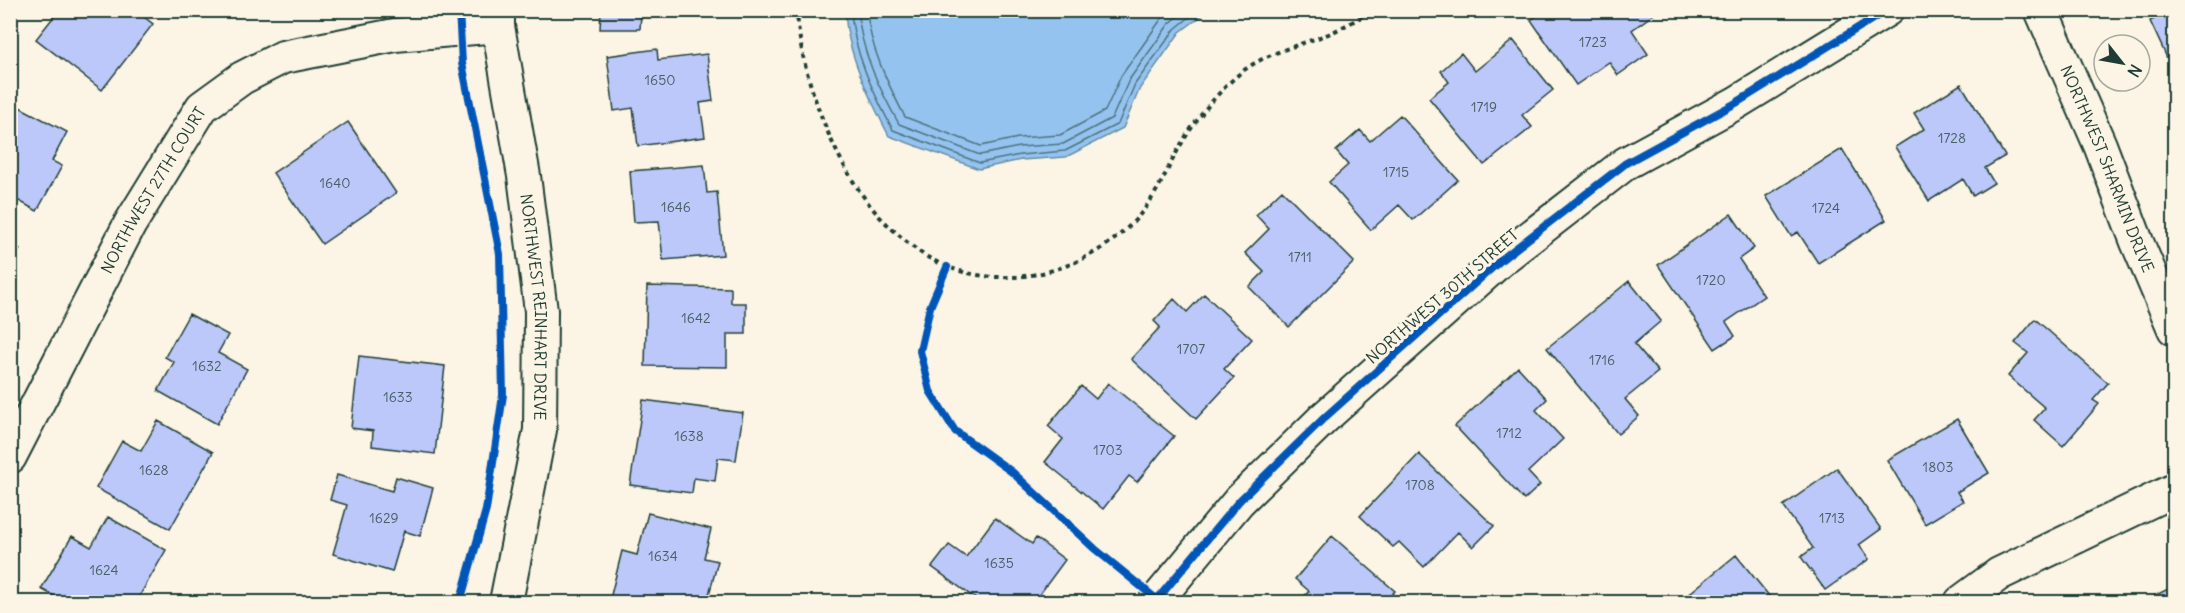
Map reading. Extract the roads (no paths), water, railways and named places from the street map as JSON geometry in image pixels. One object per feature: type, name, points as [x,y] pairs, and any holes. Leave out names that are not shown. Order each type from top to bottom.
[{"type":"street","name":"NORTHWEST 30TH STREET","points":[[1155,603],[1239,501],[1324,418],[1502,259],[1626,163],[1737,103],[1887,10]]},
{"type":"street","name":"NORTHWEST SHARMIN DRIVE","points":[[2041,10],[2100,145],[2137,242],[2175,329]]},
{"type":"street","name":"NORTHWEST 27TH COURT","points":[[10,457],[130,224],[202,107],[242,78],[283,57],[498,18]]},
{"type":"street","name":"NORTHWEST REINHART DRIVE","points":[[498,18],[524,176],[541,311],[540,430],[506,603]]},
{"type":"street","points":[[1961,603],[1999,574],[2175,490]]},
{"type":"water","points":[[845,10],[1208,11],[1180,32],[1140,88],[1123,128],[1066,157],[1021,160],[979,169],[889,136],[867,91],[855,59]]}]
